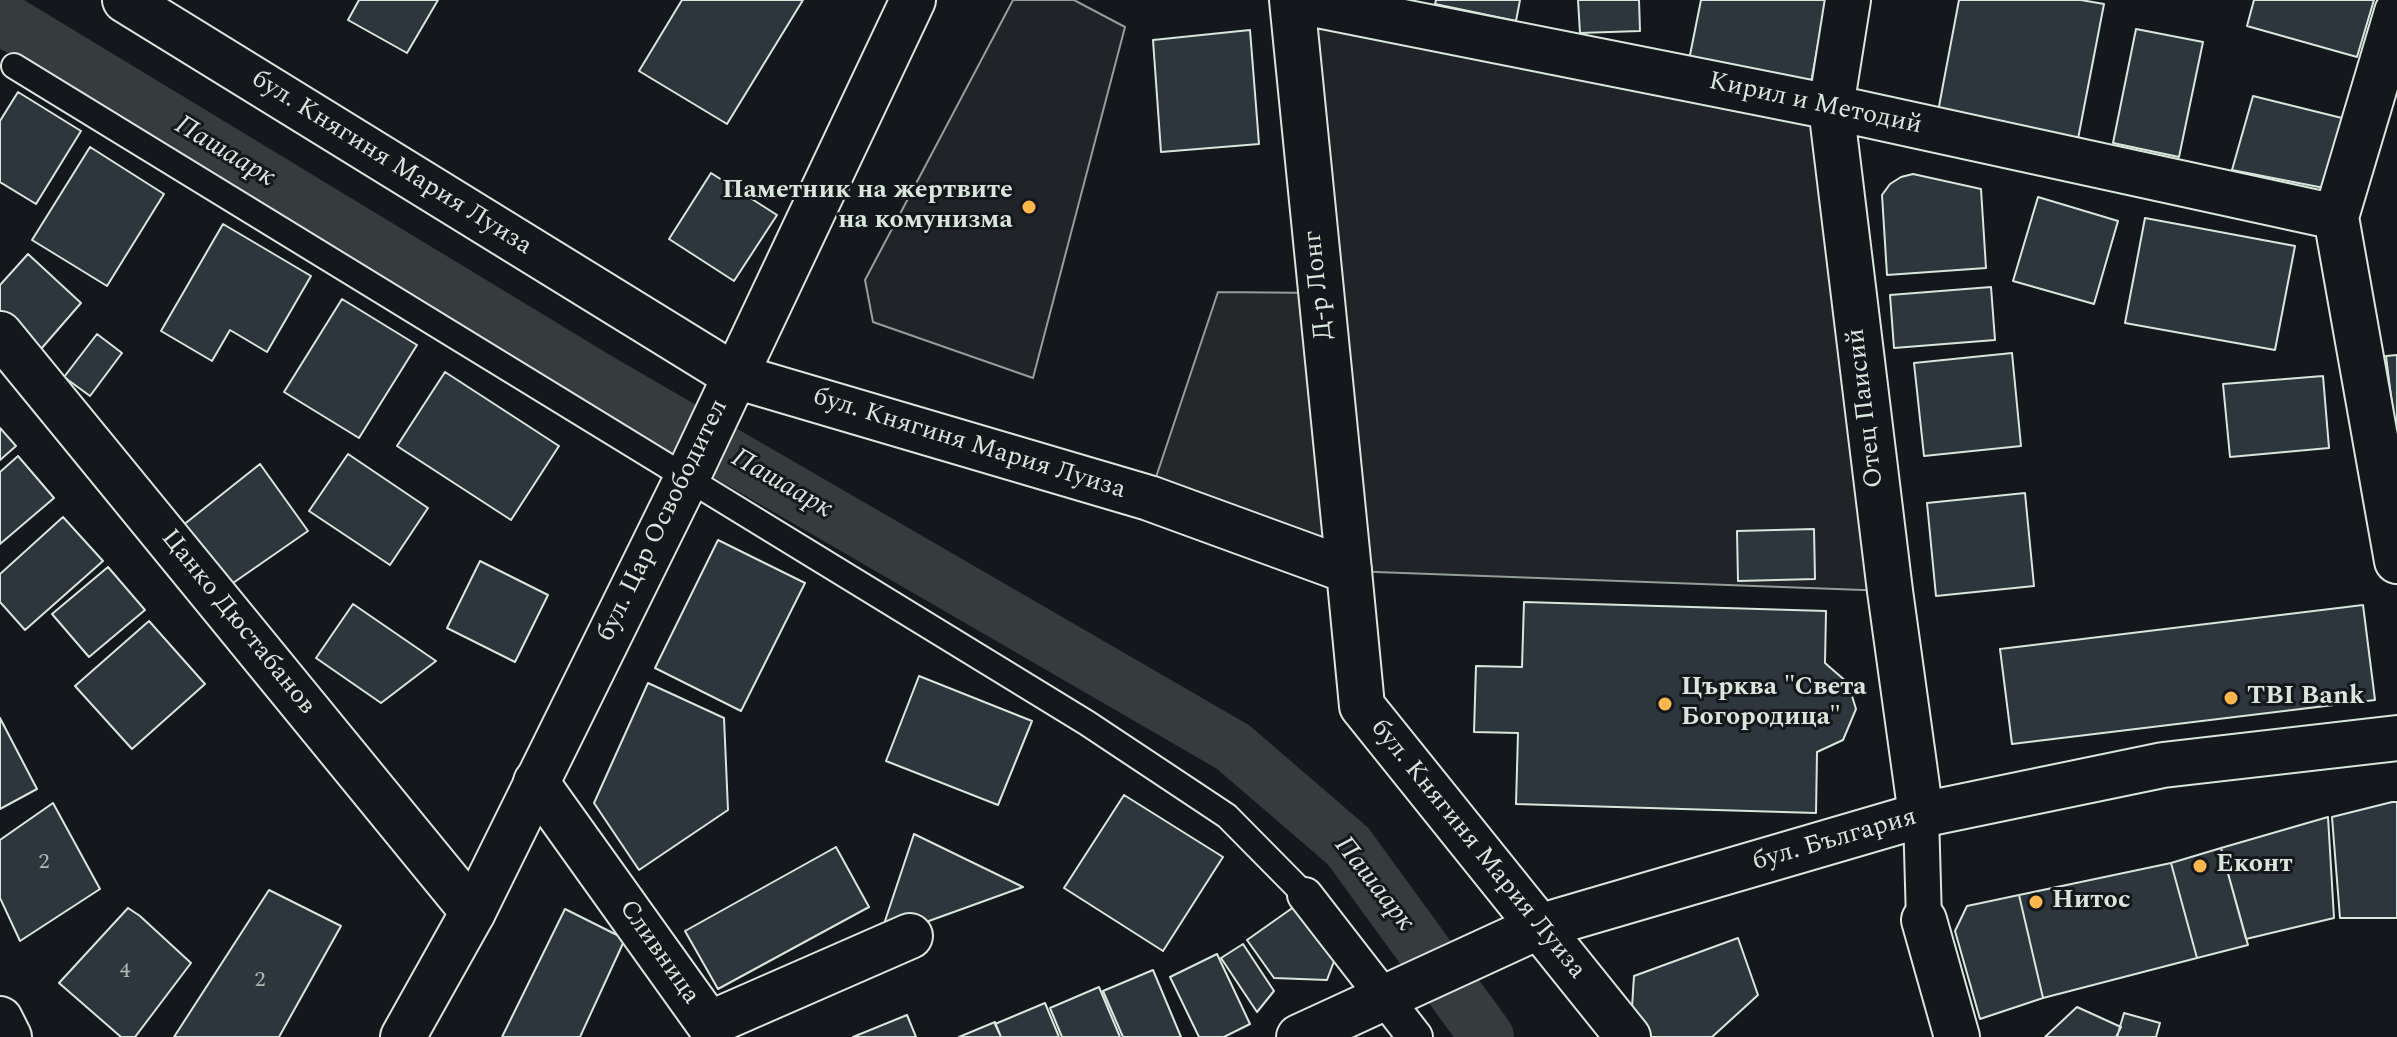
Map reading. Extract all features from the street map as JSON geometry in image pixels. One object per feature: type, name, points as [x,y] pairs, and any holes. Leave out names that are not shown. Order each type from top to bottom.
[{"type":"street","name":"бул. Княгиня Мария Луиза","points":[[125,0],[735,376],[1149,498],[1349,571],[1362,706],[1519,935],[1628,1037]]},
{"type":"street","name":"бул. Цар Освободител","points":[[403,1037],[473,912],[687,478],[913,0]]},
{"type":"street","name":"Кирил и Методий","points":[[1292,0],[1831,107],[2336,217]]},
{"type":"street","name":"Д-р Лонг","points":[[1292,0],[1349,571]]},
{"type":"street","name":"Отец Паисий","points":[[1848,0],[1831,107],[1890,591],[1921,815]]},
{"type":"street","points":[[2397,12],[2336,217],[2397,561]]},
{"type":"street","name":"Цанко Дюстабанов","points":[[0,334],[473,912]]},
{"type":"street","name":"бул. България","points":[[1299,1037],[1519,935],[1921,815],[2163,765],[2397,738]]},
{"type":"street","name":"Сливница","points":[[536,782],[709,1024],[910,936]]},
{"type":"street","points":[[1921,815],[1924,920],[1957,1037]]},
{"type":"street","points":[[1305,895],[1399,992],[1415,1037]]},
{"type":"street","points":[[0,1019],[9,1037]]},
{"type":"lane","points":[[14,66],[1087,723],[1227,816],[1305,895]]},
{"type":"shaded area","points":[[1013,0],[1074,0],[1125,27],[1033,378],[873,322],[865,280]]},
{"type":"shaded area","points":[[1292,0],[1831,107],[1890,591],[1349,571]]},
{"type":"shaded area","points":[[1218,292],[1321,293],[1349,571],[1149,498]]},
{"type":"building","points":[[359,0],[438,0],[407,53],[348,20]]},
{"type":"building","points":[[682,0],[803,0],[727,124],[639,71]]},
{"type":"building","points":[[1436,0],[1520,0],[1516,21],[1435,4]]},
{"type":"building","points":[[1578,0],[1639,0],[1640,31],[1580,33]]},
{"type":"building","points":[[1701,0],[1826,0],[1811,83],[1689,60]]},
{"type":"building","points":[[1959,0],[2081,0],[2104,4],[2077,144],[1937,117]]},
{"type":"building","points":[[2254,0],[2374,0],[2357,57],[2247,26]]},
{"type":"building","points":[[2136,29],[2203,42],[2179,157],[2113,143]]},
{"type":"building","points":[[1250,30],[1259,144],[1161,152],[1153,40]]},
{"type":"building","points":[[18,92],[81,131],[36,204],[0,182],[0,121]]},
{"type":"building","points":[[2253,96],[2350,120],[2329,189],[2232,170]]},
{"type":"building","points":[[90,147],[164,194],[107,286],[32,240]]},
{"type":"building","points":[[711,173],[777,215],[734,281],[669,239]]},
{"type":"building","points":[[1913,174],[1981,189],[1986,268],[1887,275],[1882,195],[1890,184]]},
{"type":"building","points":[[2038,197],[2118,221],[2094,304],[2013,281]]},
{"type":"building","points":[[2145,218],[2295,246],[2275,350],[2125,323]]},
{"type":"building","points":[[223,224],[311,276],[267,352],[230,330],[212,361],[161,331]]},
{"type":"building","points":[[28,254],[81,303],[41,349],[0,312],[0,285]]},
{"type":"building","points":[[1991,287],[1995,340],[1894,348],[1890,295]]},
{"type":"building","points":[[342,299],[417,345],[359,438],[284,392]]},
{"type":"building","points":[[97,334],[122,353],[90,396],[64,377]]},
{"type":"building","points":[[2012,353],[2021,446],[1924,456],[1914,363]]},
{"type":"building","points":[[2397,355],[2397,444],[2386,356]]},
{"type":"building","points":[[445,372],[559,446],[511,520],[397,446]]},
{"type":"building","points":[[2323,376],[2329,448],[2230,457],[2223,384]]},
{"type":"building","points":[[0,428],[16,446],[0,460]]},
{"type":"building","points":[[348,454],[428,508],[390,565],[309,511]]},
{"type":"building","points":[[18,456],[54,498],[0,544],[0,472]]},
{"type":"building","points":[[260,464],[308,531],[233,583],[182,526]]},
{"type":"building","points":[[2025,493],[2034,586],[1936,596],[1927,503]]},
{"type":"building","points":[[63,517],[103,561],[25,630],[0,602],[0,574]]},
{"type":"building","points":[[1814,529],[1815,579],[1738,581],[1737,531]]},
{"type":"building","points":[[718,540],[805,583],[741,711],[655,668]]},
{"type":"building","points":[[480,561],[548,595],[515,662],[447,628]]},
{"type":"building","points":[[108,567],[145,610],[89,657],[52,614]]},
{"type":"building","name":"Църква \"Света Богородица\"","points":[[1524,602],[1826,611],[1825,663],[1848,683],[1856,709],[1843,740],[1817,752],[1816,813],[1516,804],[1518,733],[1474,732],[1476,666],[1522,667]]},
{"type":"building","points":[[353,604],[436,661],[381,703],[316,658]]},
{"type":"building","points":[[2363,605],[2375,700],[2012,744],[2000,649]]},
{"type":"building","points":[[149,621],[205,684],[132,749],[75,686]]},
{"type":"building","points":[[919,676],[1032,721],[998,805],[886,761]]},
{"type":"building","points":[[648,683],[724,718],[728,810],[639,870],[594,803]]},
{"type":"building","points":[[0,718],[37,789],[0,809]]},
{"type":"building","points":[[1124,795],[1223,857],[1163,951],[1064,888]]},
{"type":"building","points":[[2397,802],[2397,918],[2340,918],[2332,817]]},
{"type":"building","points":[[53,803],[100,889],[20,941],[0,898],[0,840]]},
{"type":"building","points":[[2328,817],[2334,918],[2246,939],[2221,848]]},
{"type":"building","points":[[914,834],[1023,887],[879,939]]},
{"type":"building","points":[[836,847],[869,907],[718,989],[685,931]]},
{"type":"building","points":[[2221,848],[2248,945],[2197,958],[2171,863]]},
{"type":"building","points":[[2171,863],[2197,958],[2043,998],[2019,895]]},
{"type":"building","points":[[269,890],[341,926],[279,1037],[174,1037]]},
{"type":"building","points":[[2019,895],[2043,998],[1980,1019],[1955,931],[1967,906]]},
{"type":"building","points":[[1298,904],[1336,956],[1327,980],[1274,978],[1247,940]]},
{"type":"building","points":[[128,908],[191,963],[135,1037],[121,1037],[59,983]]},
{"type":"building","points":[[565,909],[625,939],[580,1037],[502,1037]]},
{"type":"building","points":[[1738,938],[1758,995],[1712,1037],[1644,1037],[1631,1023],[1634,976]]},
{"type":"building","points":[[1243,944],[1274,991],[1257,1012],[1221,958]]},
{"type":"building","points":[[1217,954],[1250,1024],[1224,1037],[1199,1037],[1170,977]]},
{"type":"building","points":[[1153,970],[1181,1037],[1123,1037],[1103,991]]},
{"type":"building","points":[[1099,987],[1120,1037],[1062,1037],[1050,1008]]},
{"type":"building","points":[[1045,1003],[1059,1037],[1001,1037],[995,1024]]},
{"type":"building","points":[[2077,1007],[2121,1027],[2116,1037],[2045,1037]]},
{"type":"building","points":[[2124,1013],[2160,1023],[2156,1037],[2117,1037]]},
{"type":"building","points":[[907,1015],[916,1037],[853,1037]]},
{"type":"building","points":[[995,1022],[1001,1037],[959,1037]]},
{"type":"waterway","name":"Пашаарк","points":[[0,17],[601,381],[1233,747],[1348,846],[1487,1037]]},
{"type":"place","name":"Паметник на жертвите на комунизма","points":[[1029,207]]},
{"type":"place","name":"TBI Bank","points":[[2231,698]]},
{"type":"place","name":"Църква \"Света Богородица\"","points":[[1665,704]]},
{"type":"place","name":"Еконт","points":[[2200,866]]},
{"type":"place","name":"Нитос","points":[[2036,902]]}]
